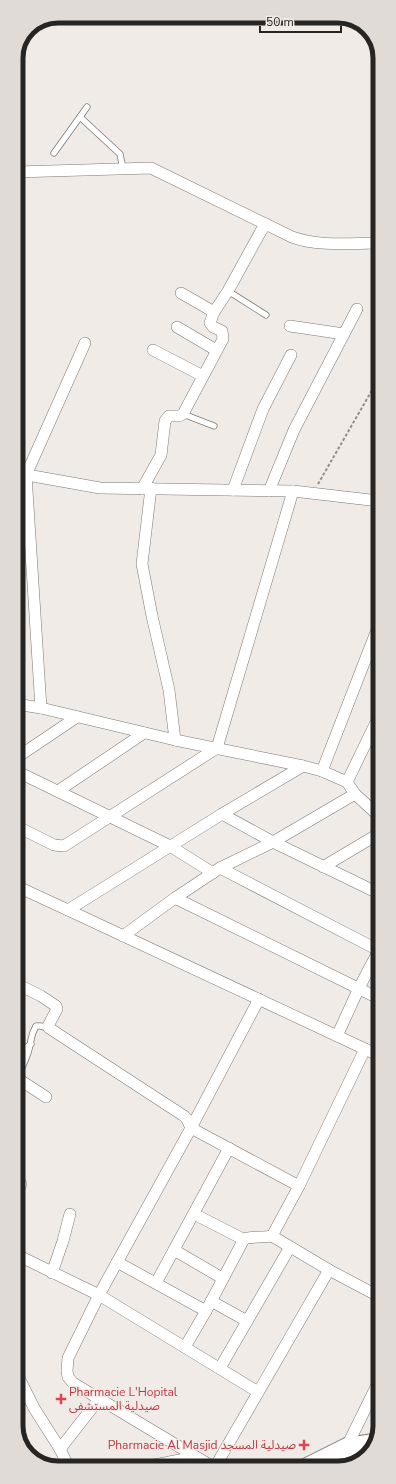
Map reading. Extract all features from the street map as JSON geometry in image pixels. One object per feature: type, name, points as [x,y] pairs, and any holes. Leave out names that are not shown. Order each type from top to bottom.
[{"type":"street","points":[[23,172],[151,168],[304,242],[373,243]]},
{"type":"street","points":[[175,740],[169,690],[142,564],[147,488],[161,455],[165,421],[169,416],[179,416],[183,414],[223,338],[222,331],[213,327],[210,323],[214,312],[266,224]]},
{"type":"street","points":[[181,293],[214,312]]},
{"type":"street","points":[[269,491],[294,430],[357,309]]},
{"type":"street","points":[[290,326],[344,334]]},
{"type":"street","points":[[177,327],[216,350]]},
{"type":"street","points":[[23,470],[85,343]]},
{"type":"street","points":[[153,350],[203,376]]},
{"type":"street","points":[[233,490],[263,409],[291,355]]},
{"type":"street","points":[[23,474],[100,488],[294,491],[373,500]]},
{"type":"street","points":[[23,830],[54,845],[64,846],[217,748],[294,491]]},
{"type":"street","points":[[23,497],[41,708]]},
{"type":"street","points":[[322,771],[373,640]]},
{"type":"street","points":[[23,705],[41,708],[175,740],[322,771],[347,782],[355,794],[373,811]]},
{"type":"street","points":[[23,753],[77,717]]},
{"type":"street","points":[[347,782],[373,728]]},
{"type":"street","points":[[58,791],[144,733]]},
{"type":"street","points":[[68,910],[222,814],[303,766]]},
{"type":"street","points":[[23,774],[373,947]]},
{"type":"street","points":[[123,936],[175,898],[217,871],[273,842],[355,794]]},
{"type":"street","points":[[222,814],[273,842],[373,891]]},
{"type":"street","points":[[323,867],[373,837]]},
{"type":"street","points":[[23,889],[373,1053]]},
{"type":"street","points":[[175,898],[373,995]]},
{"type":"street","points":[[337,1036],[373,961]]},
{"type":"street","points":[[23,987],[41,996],[56,1006],[57,1009],[48,1026],[49,1028],[184,1116],[191,1128],[299,1186]]},
{"type":"street","points":[[203,1461],[72,1383],[68,1377],[67,1371],[68,1358],[99,1295],[191,1128],[259,999]]},
{"type":"street","points":[[272,1236],[299,1186],[365,1049]]},
{"type":"street","points":[[23,1082],[46,1097]]},
{"type":"street","points":[[156,1283],[229,1148]]},
{"type":"street","points":[[52,1272],[63,1241],[70,1214]]},
{"type":"street","points":[[194,1214],[244,1239]]},
{"type":"street","points":[[185,1347],[222,1278],[244,1239],[247,1237],[261,1238],[272,1236],[329,1270],[373,1293]]},
{"type":"street","points":[[220,1368],[290,1247]]},
{"type":"street","points":[[174,1250],[222,1278]]},
{"type":"street","points":[[23,1258],[99,1295],[258,1392]]},
{"type":"street","points":[[117,1262],[156,1283],[208,1306],[248,1321]]},
{"type":"street","points":[[218,1461],[329,1270]]},
{"type":"street","points":[[23,1386],[34,1408],[60,1449],[66,1461]]},
{"type":"street","points":[[342,1460],[347,1446],[373,1393]]},
{"type":"street","points":[[60,1449],[99,1399]]},
{"type":"street","points":[[317,1461],[347,1446],[368,1443]]},
{"type":"street","points":[[175,1461],[195,1457]]},
{"type":"lane","points":[[54,153],[87,107]]},
{"type":"lane","points":[[80,117],[120,154],[123,169]]},
{"type":"lane","points":[[228,290],[266,315]]},
{"type":"lane","points":[[183,414],[214,426]]},
{"type":"lane","points":[[23,1066],[30,1044],[31,1034],[36,1026],[49,1028]]},
{"type":"lane","points":[[23,1049],[30,1044]]},
{"type":"path","points":[[312,494],[373,388]]},
{"type":"place","name":"Pharmacie L'Hopital صيدلية المستشفى","points":[[61,1399]]},
{"type":"place","name":"Pharmacie Al Masjid صيدلية المسجد","points":[[304,1445]]}]
